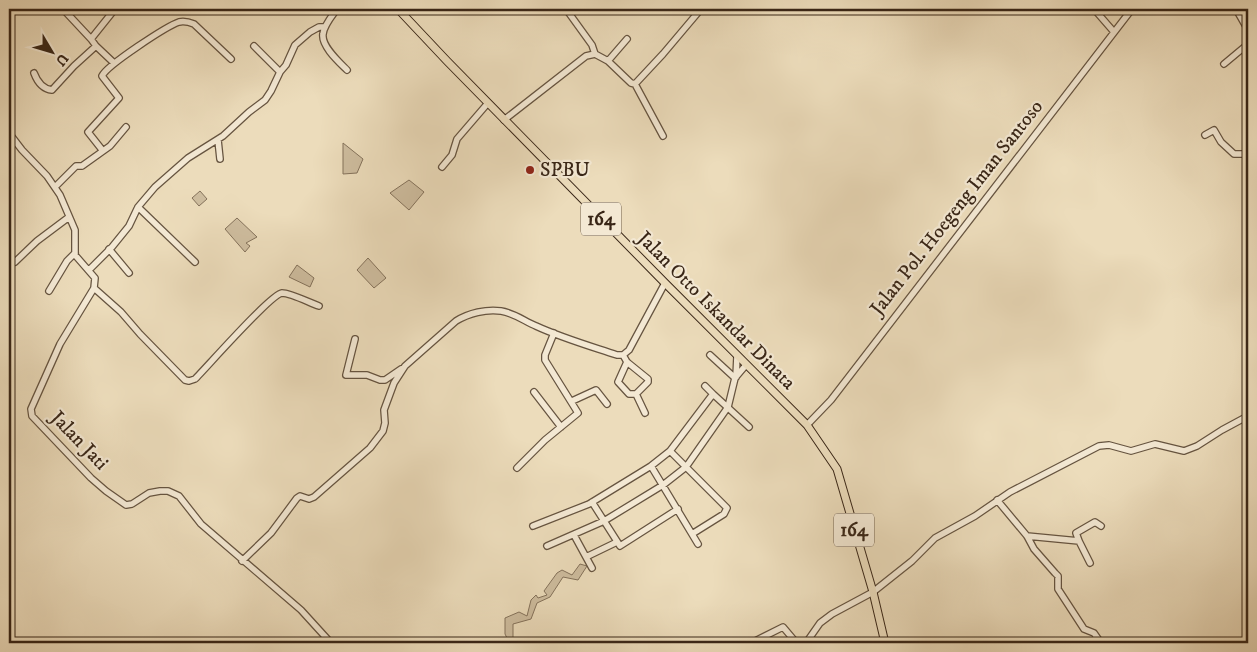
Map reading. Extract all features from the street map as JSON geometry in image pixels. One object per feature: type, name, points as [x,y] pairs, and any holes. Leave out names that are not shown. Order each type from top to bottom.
[{"type":"main road","name":"Jalan Otto Iskandar Dinata","points":[[398,9],[664,284],[807,425],[837,469],[873,592],[885,643]]},
{"type":"street","points":[[63,9],[114,64]]},
{"type":"street","points":[[90,39],[114,9]]},
{"type":"street","points":[[336,9],[322,34],[323,41],[347,70]]},
{"type":"street","points":[[566,9],[592,44],[595,54],[608,62],[631,83],[635,84],[663,136]]},
{"type":"street","points":[[635,84],[701,9]]},
{"type":"street","points":[[1094,9],[1114,32]]},
{"type":"street","name":"Jalan Pol. Hoegeng Iman Santoso","points":[[807,425],[831,400],[1132,9]]},
{"type":"street","points":[[1236,9],[1248,30]]},
{"type":"street","points":[[103,151],[88,132],[119,98],[102,76],[106,69],[176,23],[185,21],[194,24],[231,59]]},
{"type":"street","points":[[89,270],[110,250],[129,226],[138,207],[155,186],[178,165],[218,140],[265,100],[280,72],[286,65],[295,45],[310,32],[319,27],[325,28]]},
{"type":"street","points":[[608,62],[627,39]]},
{"type":"street","points":[[1224,64],[1248,44]]},
{"type":"street","points":[[34,73],[38,82],[52,90],[96,46]]},
{"type":"street","points":[[254,46],[280,72]]},
{"type":"street","points":[[504,120],[586,56],[595,54]]},
{"type":"street","points":[[442,167],[454,151],[457,139],[488,103]]},
{"type":"street","points":[[55,187],[76,166],[82,166],[110,146],[126,127]]},
{"type":"street","points":[[1205,135],[1214,130],[1221,142],[1236,155],[1248,152]]},
{"type":"street","points":[[9,133],[55,187],[75,230],[75,253],[95,278],[94,288],[121,312],[185,380],[195,379],[264,306],[278,295],[284,293],[319,306]]},
{"type":"street","points":[[218,140],[220,158]]},
{"type":"street","points":[[138,207],[195,262]]},
{"type":"street","points":[[15,262],[37,241],[69,217]]},
{"type":"street","points":[[110,250],[129,272]]},
{"type":"street","points":[[49,290],[67,260],[75,253]]},
{"type":"street","points":[[355,339],[346,375],[367,375],[380,380],[385,380],[405,366],[446,328],[464,316],[473,313],[499,311],[508,313],[570,340],[617,355],[623,355],[629,350],[664,284]]},
{"type":"street","name":"Jalan Jati","points":[[94,288],[60,344],[31,409],[32,416],[91,478],[116,498],[129,505],[149,493],[168,491],[174,493],[186,503],[201,524],[301,610],[331,643]]},
{"type":"street","points":[[517,468],[545,440],[578,413],[545,360],[545,355],[554,333]]},
{"type":"street","points":[[623,355],[626,362],[648,379],[648,382],[636,394],[629,394],[618,382],[626,362]]},
{"type":"street","points":[[710,356],[735,378]]},
{"type":"street","points":[[547,546],[604,521],[663,485],[686,467],[728,407],[735,378],[736,356]]},
{"type":"street","points":[[735,378],[746,365]]},
{"type":"street","points":[[242,561],[271,533],[297,498],[300,496],[309,499],[314,497],[370,448],[383,431],[386,423],[384,410],[394,383],[405,366]]},
{"type":"street","points":[[705,386],[750,427]]},
{"type":"street","points":[[572,401],[596,390],[607,404]]},
{"type":"street","points":[[534,392],[561,427]]},
{"type":"street","points":[[636,394],[645,413]]},
{"type":"street","points":[[533,526],[592,502],[652,466],[670,452],[713,394]]},
{"type":"street","points":[[751,643],[783,627],[793,642],[804,643],[820,623],[838,610],[873,592],[912,561],[935,538],[975,516],[1010,492],[1099,446],[1108,445],[1131,451],[1155,444],[1184,451],[1248,416]]},
{"type":"street","points":[[670,452],[727,508],[724,514],[692,534]]},
{"type":"street","points":[[652,466],[698,544]]},
{"type":"street","points":[[997,500],[1027,536],[1034,550],[1056,573],[1058,576],[1058,589],[1084,629],[1094,633],[1101,643]]},
{"type":"street","points":[[592,502],[621,546],[678,510]]},
{"type":"street","points":[[1090,563],[1076,533],[1078,530],[1095,522],[1101,526]]},
{"type":"street","points":[[574,535],[592,568]]},
{"type":"street","points":[[1027,536],[1079,541]]},
{"type":"street","points":[[586,556],[617,542]]},
{"type":"shaded area","points":[[343,143],[363,159],[357,173],[343,174]]},
{"type":"shaded area","points":[[409,180],[424,192],[409,210],[390,193]]},
{"type":"shaded area","points":[[200,191],[207,199],[199,206],[192,198]]},
{"type":"shaded area","points":[[237,218],[257,237],[246,243],[250,246],[245,252],[225,229]]},
{"type":"shaded area","points":[[368,258],[386,278],[374,288],[357,270]]},
{"type":"shaded area","points":[[297,265],[314,278],[310,287],[289,277]]},
{"type":"shaded area","points":[[580,564],[587,566],[578,580],[563,577],[550,597],[537,603],[531,619],[513,624],[513,643],[507,643],[505,618],[519,612],[527,616],[531,600],[536,595],[538,598],[547,595],[544,591],[557,573],[562,570],[572,575]]},
{"type":"place","name":"SPBU","points":[[530,170]]}]
